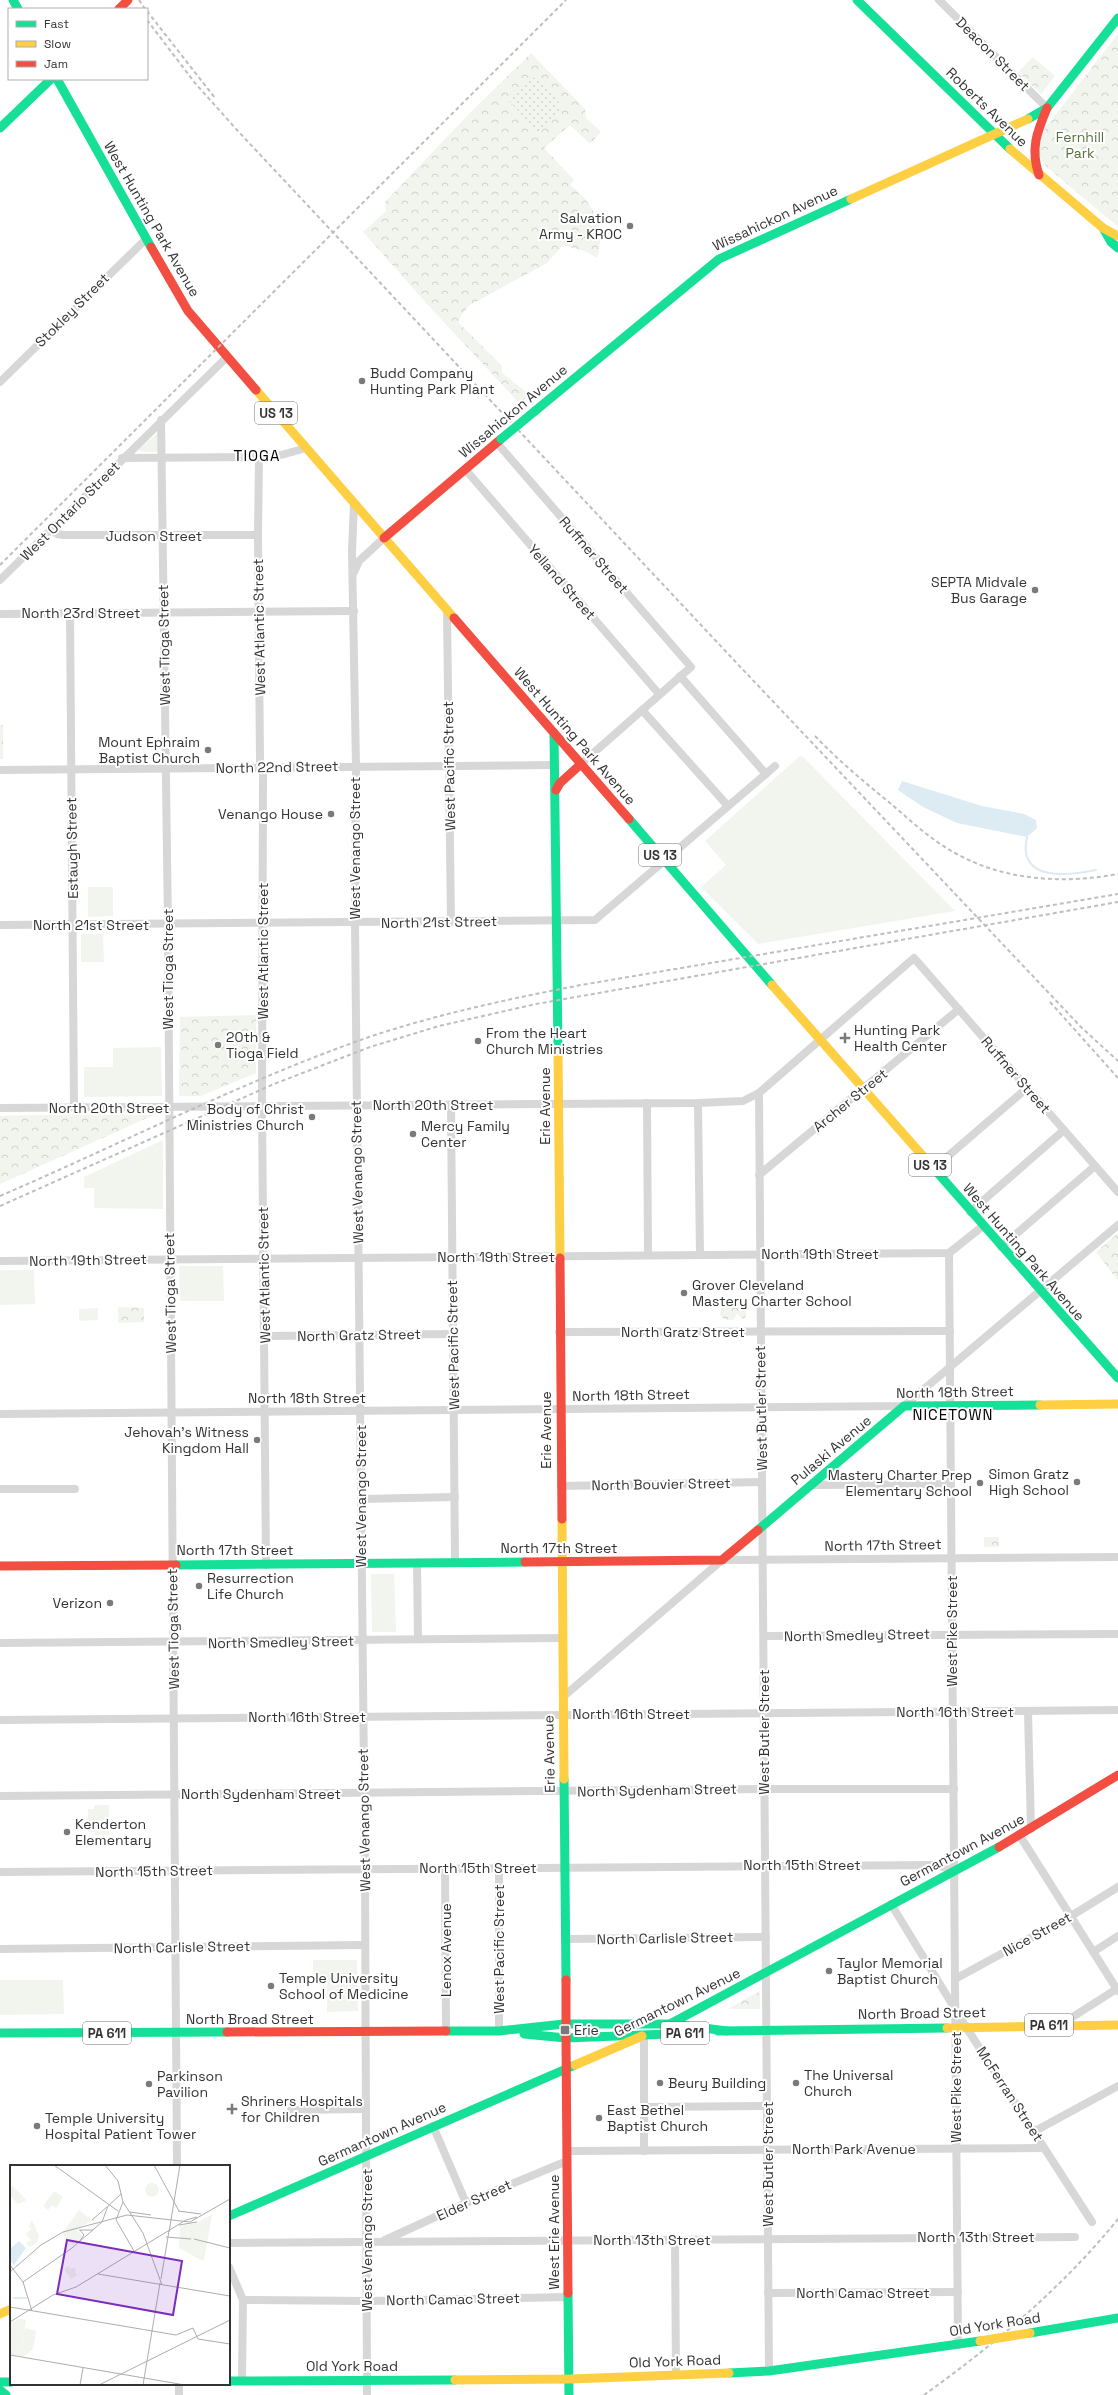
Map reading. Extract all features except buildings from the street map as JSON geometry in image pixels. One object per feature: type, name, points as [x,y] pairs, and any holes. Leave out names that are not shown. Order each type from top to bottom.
[{"type":"main road","name":"Roberts Avenue","points":[[857,0],[994,135],[1039,175],[1103,228],[1118,236]]},
{"type":"main road","name":"Wissahickon Avenue","points":[[384,538],[719,259],[1038,115],[1047,108],[1118,18]]},
{"type":"main road","points":[[0,128],[50,80]]},
{"type":"main road","name":"West Hunting Park Avenue","points":[[58,80],[179,299],[354,504],[820,1040],[1039,1291],[1118,1378]]},
{"type":"main road","points":[[1039,175],[1033,157],[1033,141],[1047,108]]},
{"type":"main road","name":"Roberts Avenue","points":[[1103,228],[1111,242],[1118,248]]},
{"type":"main road","name":"Erie Avenue","points":[[554,733],[558,922],[560,1410],[566,2069]]},
{"type":"main road","points":[[556,790],[560,783],[581,764]]},
{"type":"main road","name":"North 18th Street","points":[[904,1406],[1118,1404]]},
{"type":"main road","name":"Pulaski Avenue","points":[[722,1560],[904,1406]]},
{"type":"main road","name":"North 17th Street","points":[[0,1566],[722,1560]]},
{"type":"main road","name":"Germantown Avenue","points":[[230,2216],[366,2155],[672,2024],[766,1974],[891,1904],[1020,1836],[1118,1775]]},
{"type":"main road","name":"North Broad Street","points":[[0,2033],[499,2031],[566,2024],[672,2024],[727,2031]]},
{"type":"main road","name":"North Broad Street","points":[[499,2031],[566,2038],[767,2029],[1118,2025]]},
{"type":"main road","name":"West Erie Avenue","points":[[566,2069],[569,2395]]},
{"type":"main road","points":[[0,2314],[10,2309]]},
{"type":"main road","name":"Old York Road","points":[[230,2381],[569,2379],[769,2371],[958,2345],[1118,2318]]},
{"type":"main road","points":[[0,2390],[6,2395]]},
{"type":"street","name":"Deacon Street","points":[[939,0],[1047,108]]},
{"type":"street","name":"Stokley Street","points":[[0,382],[146,239]]},
{"type":"street","name":"West Ontario Street","points":[[0,580],[52,530],[122,458],[227,357]]},
{"type":"street","name":"West Tioga Street","points":[[161,420],[163,458],[168,924],[169,1260],[172,1412],[177,2165]]},
{"type":"street","name":"Ruffner Street","points":[[499,441],[691,667],[680,676]]},
{"type":"street","points":[[122,458],[284,456],[306,448]]},
{"type":"street","name":"West Atlantic Street","points":[[259,457],[258,535],[260,761],[262,768],[264,924],[262,1106],[266,1564]]},
{"type":"street","name":"Yelland Street","points":[[465,469],[660,694]]},
{"type":"street","name":"West Venango Street","points":[[354,504],[352,552],[354,573],[356,766],[356,1105],[360,1335],[362,1716],[365,1868],[364,1945],[367,2395]]},
{"type":"street","name":"Judson Street","points":[[52,530],[63,535],[258,535]]},
{"type":"street","points":[[354,573],[359,561],[384,538]]},
{"type":"street","name":"North 23rd Street","points":[[0,614],[354,611]]},
{"type":"street","name":"West Pacific Street","points":[[447,611],[451,922]]},
{"type":"street","name":"Estaugh Street","points":[[70,613],[74,1107]]},
{"type":"street","points":[[581,764],[680,676],[766,774]]},
{"type":"street","points":[[642,710],[728,806]]},
{"type":"street","name":"North 22nd Street","points":[[0,770],[554,765]]},
{"type":"street","name":"North 21st Street","points":[[0,925],[73,926],[168,924],[355,924],[558,922],[595,920],[775,766]]},
{"type":"street","name":"Ruffner Street","points":[[914,958],[1118,1192]]},
{"type":"street","name":"North 20th Street","points":[[0,1108],[169,1108],[559,1103],[647,1104],[743,1101],[758,1093],[914,958]]},
{"type":"street","name":"Archer Street","points":[[759,1175],[958,1009]]},
{"type":"street","points":[[933,1169],[1027,1088]]},
{"type":"street","name":"West Butler Street","points":[[758,1093],[764,1636],[764,1789],[766,1865],[769,2371]]},
{"type":"street","points":[[698,1103],[700,1255]]},
{"type":"street","name":"West Pacific Street","points":[[451,1104],[455,1562]]},
{"type":"street","points":[[647,1104],[648,1255]]},
{"type":"street","points":[[970,1212],[1064,1130]]},
{"type":"street","points":[[1001,1247],[1095,1166]]},
{"type":"street","name":"Pulaski Avenue","points":[[904,1406],[1118,1225]]},
{"type":"street","points":[[950,1253],[983,1226]]},
{"type":"street","name":"North 19th Street","points":[[0,1261],[950,1253]]},
{"type":"street","name":"West Pike Street","points":[[950,1253],[958,2345]]},
{"type":"street","name":"North Gratz Street","points":[[560,1332],[950,1331]]},
{"type":"street","name":"North Gratz Street","points":[[265,1336],[453,1334]]},
{"type":"street","name":"North 18th Street","points":[[0,1414],[560,1410],[762,1406],[904,1406]]},
{"type":"street","name":"North Bouvier Street","points":[[561,1486],[762,1482]]},
{"type":"street","points":[[812,1485],[951,1484]]},
{"type":"street","points":[[0,1489],[74,1489]]},
{"type":"street","points":[[361,1499],[455,1498]]},
{"type":"street","name":"North 17th Street","points":[[722,1560],[1118,1557]]},
{"type":"street","name":"Pulaski Avenue","points":[[563,1697],[722,1560]]},
{"type":"street","points":[[417,1563],[418,1639]]},
{"type":"street","name":"North Smedley Street","points":[[764,1636],[1118,1634]]},
{"type":"street","name":"North Smedley Street","points":[[0,1643],[173,1643],[562,1638]]},
{"type":"street","name":"North 16th Street","points":[[0,1720],[174,1717],[764,1712],[1028,1712],[1118,1710]]},
{"type":"street","points":[[1028,1712],[1031,1829]]},
{"type":"street","name":"North Sydenham Street","points":[[0,1796],[764,1789],[954,1789]]},
{"type":"street","points":[[1020,1836],[1118,1989],[1060,2025]]},
{"type":"street","name":"North 15th Street","points":[[0,1872],[766,1865],[937,1865],[954,1871]]},
{"type":"street","name":"West Pacific Street","points":[[499,1867],[499,2031]]},
{"type":"street","name":"Lenox Avenue","points":[[445,1868],[446,2031]]},
{"type":"street","name":"Nice Street","points":[[955,1979],[1071,1916],[1118,1887]]},
{"type":"street","name":"McFerran Street","points":[[891,1904],[966,2027],[1092,2222]]},
{"type":"street","points":[[1093,1952],[1118,1936]]},
{"type":"street","name":"North Carlisle Street","points":[[565,1939],[766,1937]]},
{"type":"street","name":"North Carlisle Street","points":[[0,1949],[364,1945]]},
{"type":"street","points":[[644,2035],[644,2151]]},
{"type":"street","points":[[1034,2131],[1117,2090]]},
{"type":"street","points":[[644,2107],[767,2106]]},
{"type":"street","points":[[291,2110],[365,2110]]},
{"type":"street","points":[[433,2126],[466,2203]]},
{"type":"street","name":"North Park Avenue","points":[[567,2151],[1044,2148]]},
{"type":"street","name":"Elder Street","points":[[382,2241],[466,2203],[567,2161]]},
{"type":"street","name":"North 13th Street","points":[[230,2243],[675,2240],[957,2236],[1074,2237]]},
{"type":"street","points":[[675,2240],[676,2375]]},
{"type":"street","points":[[230,2269],[243,2300],[242,2381]]},
{"type":"street","name":"North Camac Street","points":[[768,2293],[958,2292]]},
{"type":"street","name":"North Camac Street","points":[[243,2300],[367,2301],[568,2297]]},
{"type":"green space","name":"Fernhill Park","points":[[1118,34],[1118,227],[1047,167],[1041,159],[1039,151],[1042,132]]},
{"type":"green space","points":[[531,53],[585,109],[586,118],[601,132],[590,144],[570,125],[544,148],[574,180],[570,185],[579,192],[592,209],[599,227],[600,237],[597,258],[587,252],[563,245],[547,263],[470,305],[462,314],[458,322],[502,366],[502,373],[529,394],[520,404],[427,304],[363,232],[386,211],[385,202],[467,116]]},
{"type":"green space","points":[[1033,57],[1055,76],[1041,94],[1018,72]]},
{"type":"green space","points":[[532,77],[545,82],[563,109],[538,134],[507,98],[522,83]]},
{"type":"green space","points":[[160,431],[160,452],[144,452],[138,450]]},
{"type":"green space","points":[[0,725],[3,725],[3,759],[0,759]]},
{"type":"green space","points":[[801,755],[955,911],[758,944],[701,887],[726,865],[705,841]]},
{"type":"green space","points":[[88,887],[113,887],[113,916],[88,917]]},
{"type":"green space","points":[[81,934],[103,934],[104,962],[81,962]]},
{"type":"green space","name":"20th & Tioga Field","points":[[256,1015],[256,1073],[201,1096],[179,1096],[180,1017]]},
{"type":"green space","points":[[161,1047],[162,1096],[84,1097],[84,1067],[113,1067],[113,1048]]},
{"type":"green space","points":[[154,1115],[0,1184],[0,1116]]},
{"type":"green space","points":[[163,1140],[163,1209],[94,1208],[94,1188],[84,1188],[84,1177]]},
{"type":"green space","points":[[1118,1233],[1118,1281],[1096,1252]]},
{"type":"green space","points":[[179,1266],[223,1266],[224,1301],[180,1301]]},
{"type":"green space","points":[[0,1270],[34,1270],[35,1304],[0,1305]]},
{"type":"green space","points":[[738,1303],[746,1310],[746,1317],[743,1319],[737,1314],[733,1320],[724,1319],[720,1315],[721,1306],[730,1308]]},
{"type":"green space","points":[[118,1307],[144,1308],[144,1322],[118,1323]]},
{"type":"green space","points":[[98,1308],[98,1320],[79,1321],[79,1309]]},
{"type":"green space","points":[[984,1537],[999,1537],[999,1547],[984,1547]]},
{"type":"green space","points":[[371,1574],[394,1574],[396,1632],[372,1632]]},
{"type":"green space","points":[[94,1805],[109,1805],[109,1835],[95,1835],[95,1832],[88,1832],[88,1809],[94,1809]]},
{"type":"green space","points":[[313,1960],[357,1960],[358,2011],[327,2012],[327,1978],[313,1978]]},
{"type":"green space","points":[[0,1980],[63,1980],[64,2014],[0,2015]]},
{"type":"green space","points":[[760,1991],[760,2009],[728,2009]]},
{"type":"shaded area","points":[[902,781],[982,806],[1024,814],[1036,820],[1037,828],[1027,837],[957,823],[923,807],[898,790]]},
{"type":"waterway","points":[[1027,837],[1026,852],[1029,862],[1036,868],[1055,874],[1096,870]]},
{"type":"railway","points":[[139,0],[144,8]]},
{"type":"railway","points":[[0,565],[566,0]]},
{"type":"railway","points":[[148,12],[215,98]]},
{"type":"railway","points":[[148,21],[195,83],[237,130],[731,657],[1081,1027],[1118,1061]]},
{"type":"railway","points":[[815,736],[851,771],[921,830],[946,848],[974,862],[994,870],[1035,878],[1076,879],[1118,874]]},
{"type":"railway","points":[[0,1196],[275,1073],[369,1037],[421,1021],[581,985],[1118,894]]},
{"type":"railway","points":[[0,1206],[274,1084],[370,1047],[439,1026],[536,1004],[1118,902]]},
{"type":"railway","points":[[1050,1002],[1118,1078]]},
{"type":"railway","points":[[924,2395],[977,2356],[1027,2313],[1074,2268],[1118,2219]]},
{"type":"traffic: fast","points":[[13,0],[17,8]]},
{"type":"traffic: fast","points":[[857,0],[1010,149]]},
{"type":"traffic: fast","points":[[1028,119],[1047,108],[1118,18]]},
{"type":"traffic: fast","points":[[0,128],[50,80]]},
{"type":"traffic: fast","points":[[58,80],[151,247]]},
{"type":"traffic: fast","points":[[535,411],[719,259],[851,199]]},
{"type":"traffic: fast","points":[[1103,228],[1111,242],[1118,248]]},
{"type":"traffic: fast","points":[[501,439],[535,411]]},
{"type":"traffic: fast","points":[[554,733],[558,1051]]},
{"type":"traffic: fast","points":[[629,819],[772,985]]},
{"type":"traffic: fast","points":[[936,1171],[1118,1378]]},
{"type":"traffic: fast","points":[[758,1530],[904,1406],[1040,1405]]},
{"type":"traffic: fast","points":[[176,1565],[525,1562]]},
{"type":"traffic: fast","points":[[564,1779],[566,1980]]},
{"type":"traffic: fast","points":[[670,2024],[999,1847]]},
{"type":"traffic: fast","points":[[446,2031],[499,2031],[564,2024],[672,2024],[727,2031]]},
{"type":"traffic: fast","points":[[718,2031],[947,2028]]},
{"type":"traffic: fast","points":[[0,2033],[227,2032]]},
{"type":"traffic: fast","points":[[524,2034],[566,2038],[694,2033]]},
{"type":"traffic: fast","points":[[230,2216],[575,2065]]},
{"type":"traffic: fast","points":[[568,2293],[569,2395]]},
{"type":"traffic: fast","points":[[1030,2333],[1118,2318]]},
{"type":"traffic: fast","points":[[729,2373],[769,2371],[980,2341]]},
{"type":"traffic: fast","points":[[230,2381],[455,2380]]},
{"type":"traffic: fast","points":[[0,2382],[10,2382]]},
{"type":"traffic: fast","points":[[0,2390],[6,2395]]},
{"type":"traffic: slow","points":[[851,199],[1028,119]]},
{"type":"traffic: slow","points":[[1010,149],[1103,228],[1118,236]]},
{"type":"traffic: slow","points":[[256,390],[454,618]]},
{"type":"traffic: slow","points":[[772,985],[936,1171]]},
{"type":"traffic: slow","points":[[558,1051],[560,1258]]},
{"type":"traffic: slow","points":[[1040,1405],[1118,1404]]},
{"type":"traffic: slow","points":[[562,1519],[564,1779]]},
{"type":"traffic: slow","points":[[947,2028],[1118,2025]]},
{"type":"traffic: slow","points":[[575,2065],[642,2036]]},
{"type":"traffic: slow","points":[[0,2314],[10,2309]]},
{"type":"traffic: slow","points":[[980,2341],[1030,2333]]},
{"type":"traffic: slow","points":[[455,2380],[571,2379],[729,2373]]},
{"type":"traffic: jam","points":[[120,8],[128,0]]},
{"type":"traffic: jam","points":[[1039,175],[1036,166],[1035,149],[1040,125],[1047,108]]},
{"type":"traffic: jam","points":[[151,247],[188,311],[256,390]]},
{"type":"traffic: jam","points":[[384,538],[501,439]]},
{"type":"traffic: jam","points":[[454,618],[629,819]]},
{"type":"traffic: jam","points":[[556,790],[560,783],[581,764]]},
{"type":"traffic: jam","points":[[560,1258],[562,1519]]},
{"type":"traffic: jam","points":[[525,1562],[722,1560],[758,1530]]},
{"type":"traffic: jam","points":[[0,1566],[176,1565]]},
{"type":"traffic: jam","points":[[999,1847],[1118,1775]]},
{"type":"traffic: jam","points":[[566,1980],[566,2038]]},
{"type":"traffic: jam","points":[[227,2032],[446,2031]]},
{"type":"traffic: jam","points":[[566,2038],[568,2293]]},
{"type":"place","name":"Salvation Army - KROC","points":[[630,226]]},
{"type":"place","name":"Budd Company Hunting Park Plant","points":[[362,381]]},
{"type":"place","name":"SEPTA Midvale Bus Garage","points":[[1035,590]]},
{"type":"place","name":"Mount Ephraim Baptist Church","points":[[208,750]]},
{"type":"place","name":"Venango House","points":[[331,814]]},
{"type":"place","name":"Hunting Park Health Center","points":[[845,1038]]},
{"type":"place","name":"From the Heart Church Ministries","points":[[478,1041]]},
{"type":"place","name":"20th & Tioga Field","points":[[218,1045]]},
{"type":"place","name":"Body of Christ Ministries Church","points":[[312,1117]]},
{"type":"place","name":"Mercy Family Center","points":[[413,1134]]},
{"type":"place","name":"Grover Cleveland Mastery Charter School","points":[[684,1293]]},
{"type":"place","name":"Jehovah's Witness Kingdom Hall","points":[[257,1440]]},
{"type":"place","name":"Simon Gratz High School","points":[[1077,1482]]},
{"type":"place","name":"Mastery Charter Prep Elementary School","points":[[980,1483]]},
{"type":"place","name":"Resurrection Life Church","points":[[199,1586]]},
{"type":"place","name":"Verizon","points":[[110,1603]]},
{"type":"place","name":"Kenderton Elementary","points":[[67,1832]]},
{"type":"place","name":"Taylor Memorial Baptist Church","points":[[829,1971]]},
{"type":"place","name":"Temple University School of Medicine","points":[[271,1986]]},
{"type":"place","name":"Erie","points":[[565,2030]]},
{"type":"place","name":"Beury Building","points":[[660,2083]]},
{"type":"place","name":"The Universal Church","points":[[796,2083]]},
{"type":"place","name":"Parkinson Pavilion","points":[[149,2084]]},
{"type":"place","name":"Shriners Hospitals for Children","points":[[232,2109]]},
{"type":"place","name":"East Bethel Baptist Church","points":[[599,2118]]},
{"type":"place","name":"Temple University Hospital Patient Tower","points":[[37,2126]]},
{"type":"district","name":"TIOGA","points":[[257,455]]},
{"type":"district","name":"NICETOWN","points":[[953,1414]]}]
